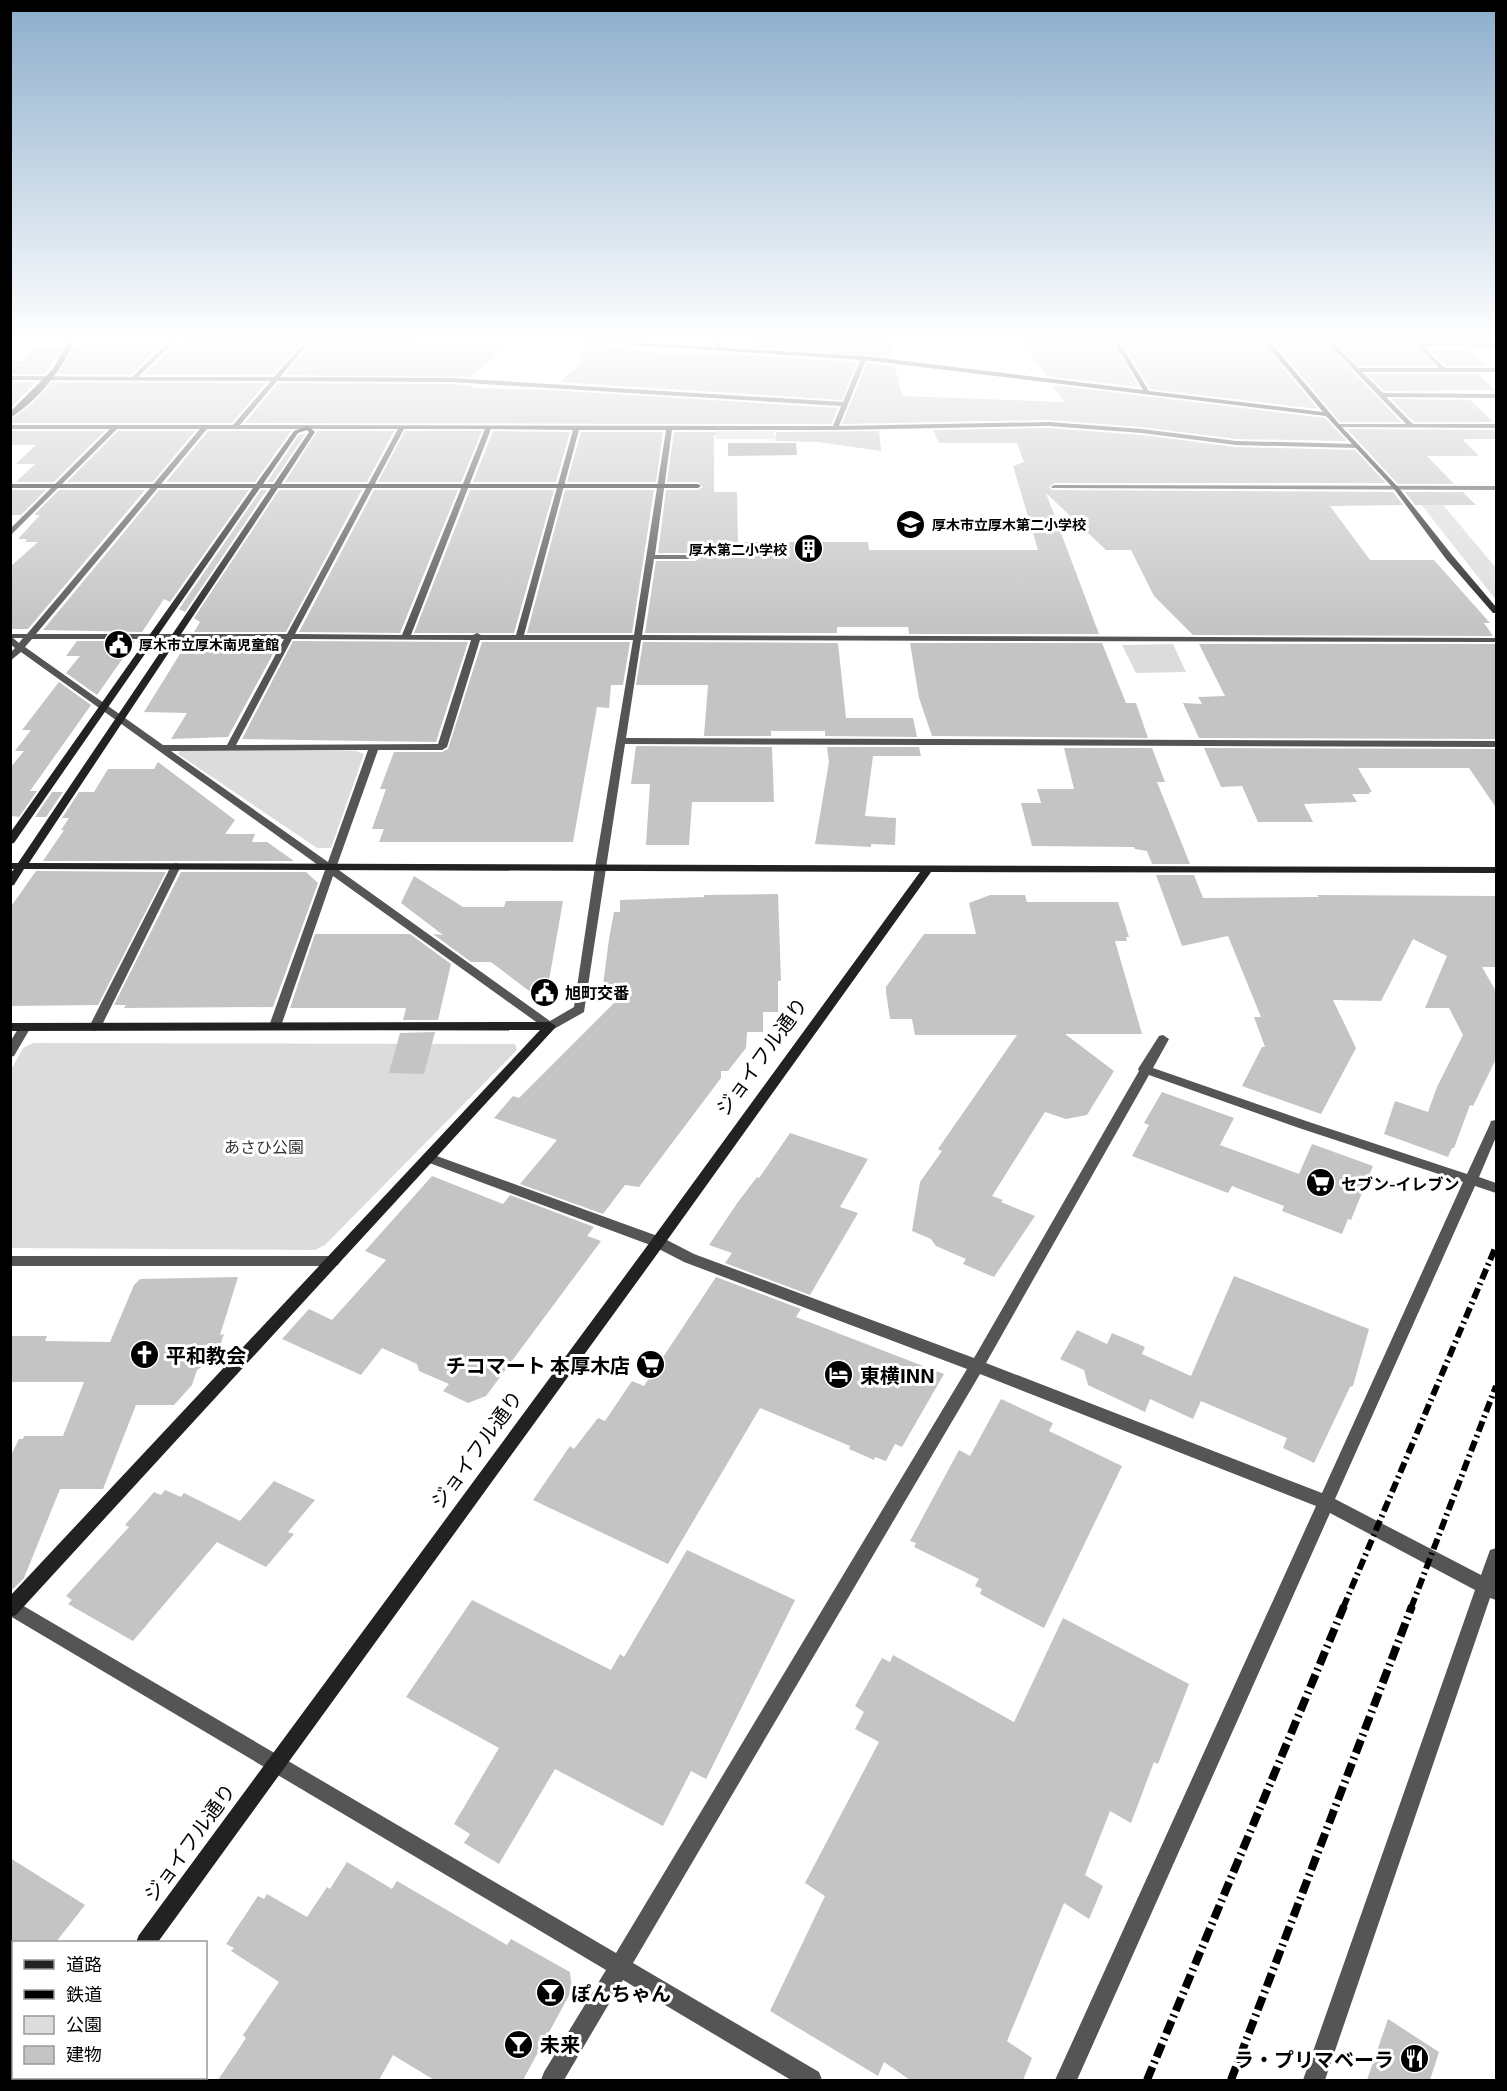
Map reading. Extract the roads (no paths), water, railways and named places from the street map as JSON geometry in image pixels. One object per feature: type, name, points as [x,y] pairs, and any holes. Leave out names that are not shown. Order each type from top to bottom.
[{"type":"street","points":[[10,534],[108,435]]},
{"type":"street","points":[[10,659],[199,435]]},
{"type":"street","points":[[10,840],[105,708],[294,435]]},
{"type":"street","points":[[10,883],[122,720],[310,435]]},
{"type":"street","points":[[230,748],[398,435]]},
{"type":"street","points":[[406,636],[486,435]]},
{"type":"street","points":[[520,636],[576,435]]},
{"type":"street","points":[[668,435],[580,1009],[550,1026],[11,1608],[811,2080]]},
{"type":"street","points":[[1170,435],[1236,443],[1357,446]]},
{"type":"street","points":[[1346,435],[1396,488],[1449,557],[1497,611]]},
{"type":"street","points":[[10,486],[698,486]]},
{"type":"street","points":[[1054,488],[1497,488]]},
{"type":"street","points":[[651,557],[695,557]]},
{"type":"street","points":[[10,638],[177,635],[477,635],[1497,640]]},
{"type":"street","points":[[162,748],[442,747],[477,635]]},
{"type":"street","points":[[10,638],[20,648],[332,868],[550,1026]]},
{"type":"street","points":[[620,741],[1497,744]]},
{"type":"street","points":[[275,1026],[374,747]]},
{"type":"street","points":[[10,866],[1497,870]]},
{"type":"street","points":[[95,1027],[177,866]]},
{"type":"street","name":"ジョイフル通り","points":[[147,1941],[658,1242],[928,868]]},
{"type":"street","points":[[10,1027],[550,1026]]},
{"type":"street","points":[[10,1053],[25,1027]]},
{"type":"street","points":[[552,2080],[977,1366],[1163,1039]]},
{"type":"street","points":[[1144,1069],[1497,1188]]},
{"type":"street","points":[[1066,2080],[1497,1124]]},
{"type":"street","points":[[429,1158],[658,1242],[689,1258],[977,1366],[1325,1502],[1491,1589]]},
{"type":"street","points":[[10,1262],[333,1261]]},
{"type":"street","points":[[1314,2080],[1491,1589],[1497,1555]]},
{"type":"railway","points":[[1343,1608],[1496,1246]]},
{"type":"railway","points":[[1411,1608],[1496,1386]]},
{"type":"railway","points":[[1147,2080],[1344,1606]]},
{"type":"railway","points":[[1231,2080],[1412,1606]]},
{"type":"place","name":"厚木市立厚木第二小学校","points":[[911,524]]},
{"type":"place","name":"厚木第二小学校","points":[[808,549]]},
{"type":"place","name":"厚木市立厚木南児童館","points":[[118,644]]},
{"type":"place","name":"旭町交番","points":[[544,992]]},
{"type":"place","name":"セブン-イレブン","points":[[1320,1183]]},
{"type":"place","name":"平和教会","points":[[145,1355]]},
{"type":"place","name":"チコマート 本厚木店","points":[[651,1365]]},
{"type":"place","name":"東横INN","points":[[839,1375]]},
{"type":"place","name":"ぽんちゃん","points":[[550,1993]]},
{"type":"place","name":"未来","points":[[519,2044]]},
{"type":"place","name":"ラ・プリマベーラ","points":[[1415,2059]]},
{"type":"park label","name":"あさひ公園","points":[[264,1146]]}]
